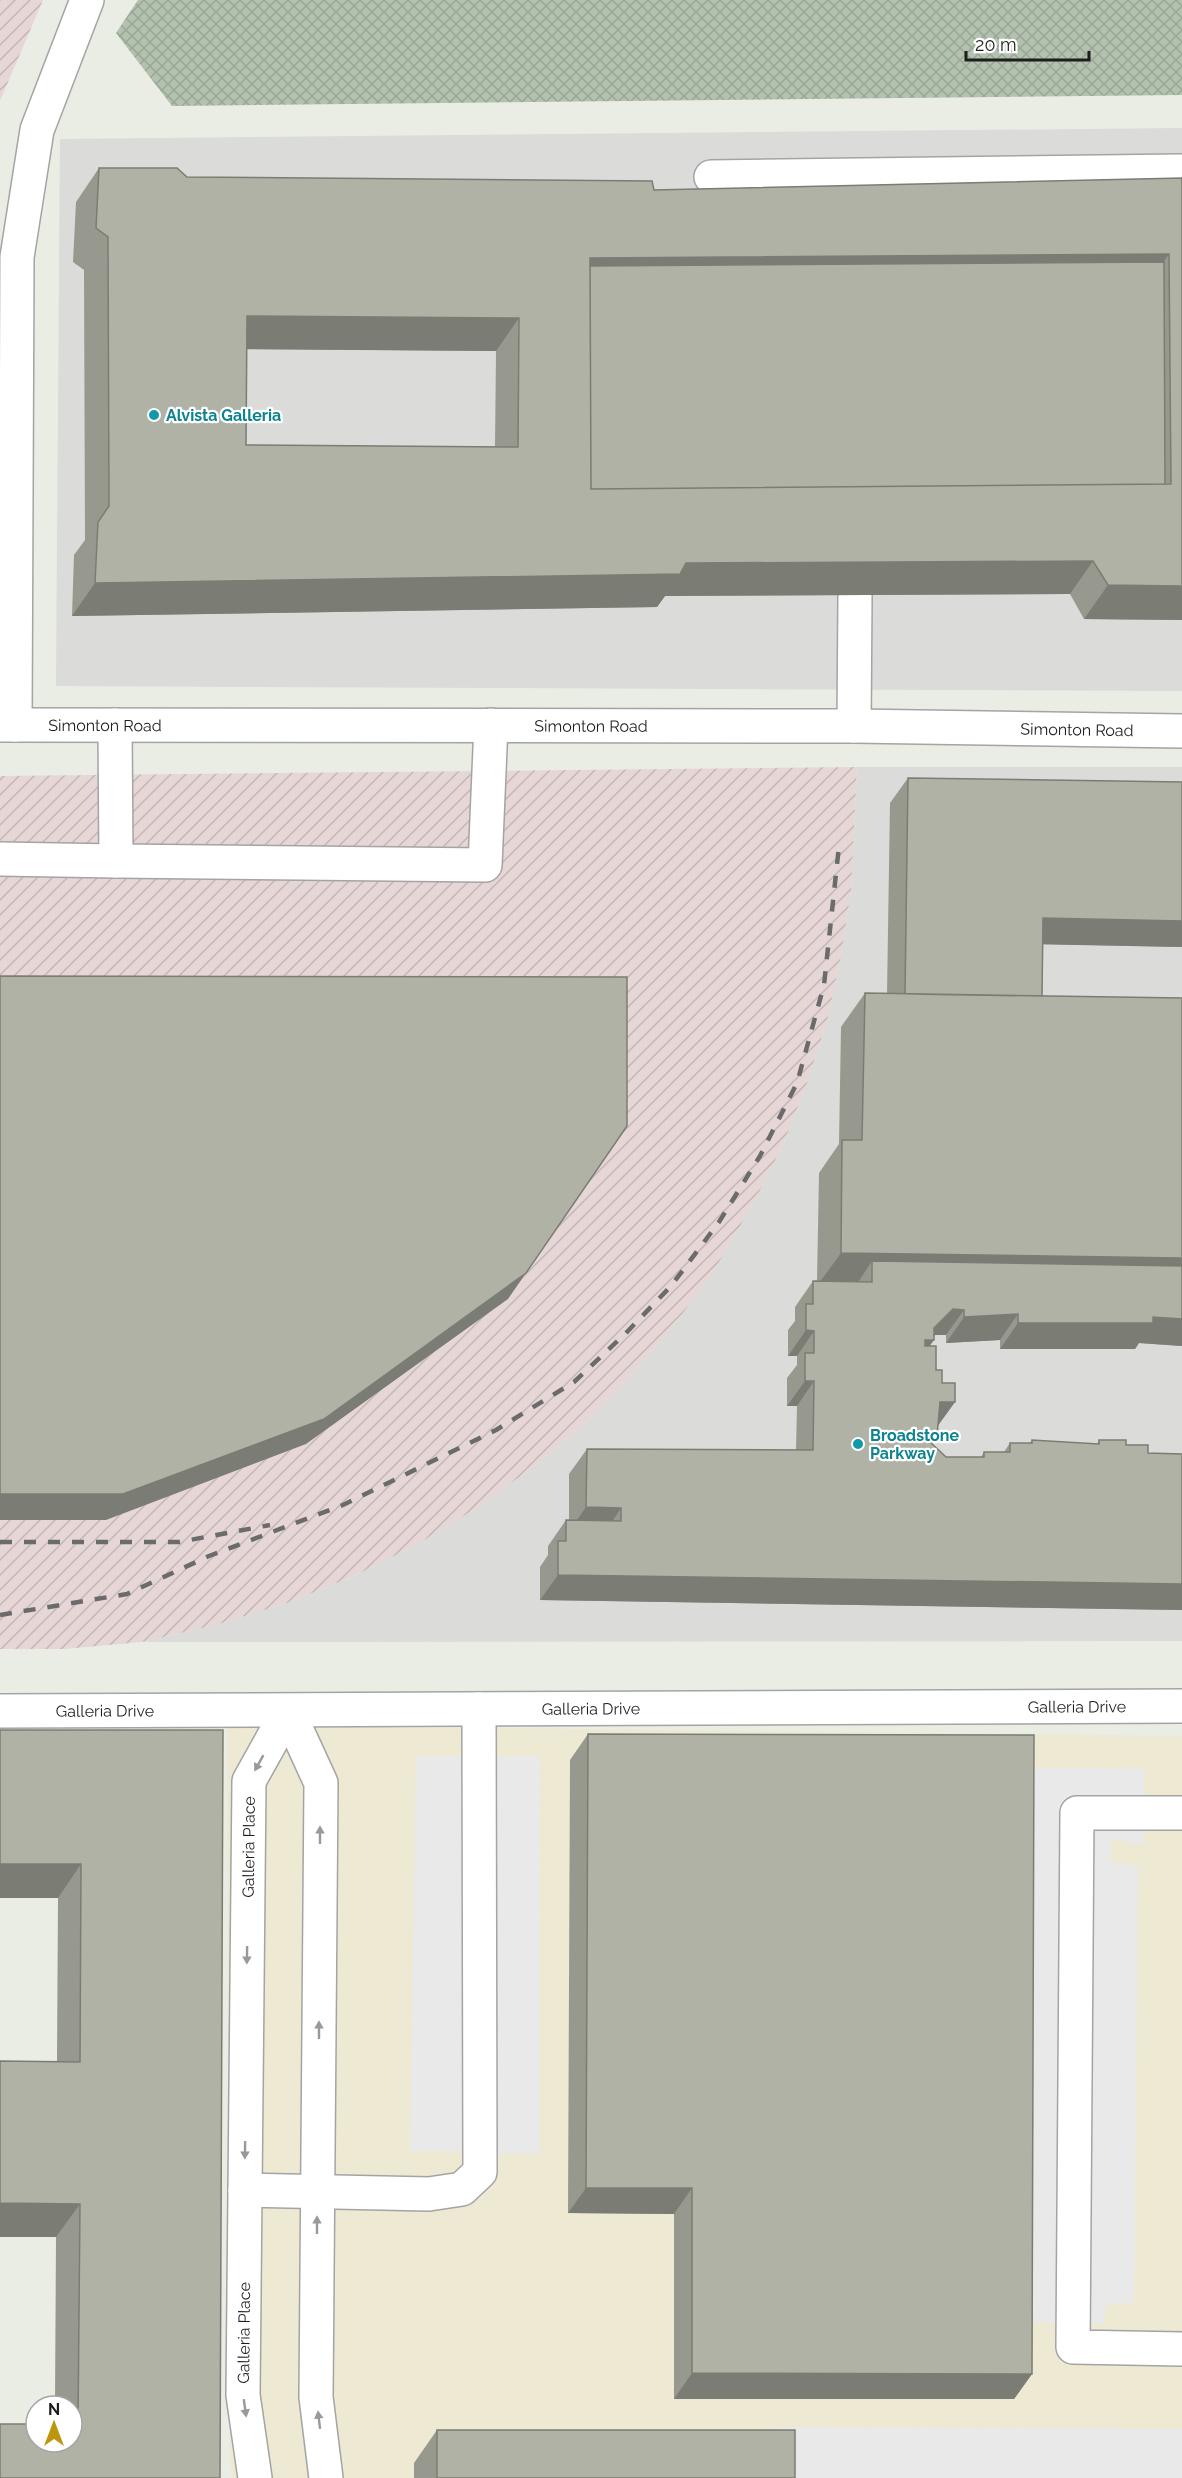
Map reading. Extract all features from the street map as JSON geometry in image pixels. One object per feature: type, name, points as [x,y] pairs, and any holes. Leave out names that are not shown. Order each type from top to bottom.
[{"type":"street","points":[[8,725],[17,257],[37,130],[87,0]]},
{"type":"street","points":[[711,177],[1182,171]]},
{"type":"street","points":[[854,726],[855,596]]},
{"type":"street","name":"Simonton Road","points":[[8,725],[854,726],[1182,731]]},
{"type":"street","points":[[115,725],[116,861]]},
{"type":"street","points":[[0,860],[485,865],[491,725]]},
{"type":"street","name":"Galleria Drive","points":[[0,1711],[1182,1706]]},
{"type":"street","points":[[245,2190],[429,2194],[462,2189],[480,2172],[479,1709]]},
{"type":"street","points":[[288,1711],[321,1784],[316,2397],[326,2478]]},
{"type":"street","name":"Galleria Place","points":[[255,2478],[243,2395],[249,1781],[288,1711]]},
{"type":"street","points":[[1182,1814],[1077,1814],[1073,2336],[1073,2348],[1182,2349]]},
{"type":"shaded area","points":[[0,0],[43,0],[0,101]]},
{"type":"shaded area","points":[[138,0],[1182,0],[1182,95],[172,106],[116,33]]},
{"type":"shaded area","points":[[1182,128],[1182,691],[56,686],[60,139]]},
{"type":"shaded area","name":"Broadstone Parkway","points":[[857,767],[1182,767],[1182,1641],[141,1642],[216,1625],[290,1602],[354,1576],[416,1545],[475,1509],[532,1468],[585,1423],[633,1373],[678,1320],[718,1264],[753,1204],[783,1145],[807,1083],[827,1021],[841,956],[851,891]]},
{"type":"shaded area","points":[[857,767],[851,891],[841,956],[827,1021],[807,1083],[783,1145],[753,1204],[718,1264],[678,1320],[633,1373],[585,1423],[532,1468],[475,1509],[416,1545],[354,1576],[290,1602],[216,1625],[141,1642],[65,1649],[0,1649],[0,776]]},
{"type":"shaded area","points":[[227,1725],[1182,1736],[1182,2478],[233,2478],[230,2460]]},
{"type":"shaded area","points":[[416,1756],[540,1756],[539,2154],[410,2150]]},
{"type":"shaded area","points":[[1019,1767],[1145,1769],[1143,1845],[1112,1839],[1109,1861],[1138,1866],[1134,2303],[1107,2304],[1103,2324],[1022,2322]]},
{"type":"shaded area","points":[[780,2427],[1182,2429],[1182,2478],[780,2478]]},
{"type":"building","name":"Alvista Galleria","points":[[99,168],[177,168],[187,177],[652,181],[654,190],[1182,178],[1182,586],[1108,585],[1093,561],[686,563],[680,574],[95,583],[98,522],[109,506],[108,237],[96,228]],"holes":[[[1169,254],[1171,484],[591,489],[590,258]],[[247,316],[519,318],[518,447],[246,445]]]},
{"type":"building","points":[[1164,262],[1165,484],[591,489],[590,266]]},
{"type":"building","points":[[908,778],[1182,782],[1182,921],[1043,918],[1042,996],[905,994]]},
{"type":"building","points":[[0,976],[627,977],[627,1126],[526,1273],[324,1419],[123,1494],[0,1494]]},
{"type":"building","points":[[865,993],[1182,998],[1182,1258],[841,1253],[842,1140],[862,1140]]},
{"type":"building","name":"Broadstone Parkway","points":[[872,1261],[1182,1266],[1182,1319],[1153,1317],[1153,1323],[1018,1323],[1018,1314],[964,1317],[964,1310],[953,1309],[934,1328],[934,1340],[925,1340],[925,1346],[936,1346],[936,1370],[942,1370],[942,1383],[955,1383],[955,1402],[940,1402],[937,1436],[929,1436],[929,1441],[946,1457],[984,1457],[984,1452],[1010,1452],[1010,1443],[1032,1443],[1032,1440],[1099,1444],[1099,1440],[1126,1440],[1126,1445],[1148,1445],[1148,1453],[1182,1454],[1182,1584],[558,1575],[558,1541],[566,1541],[566,1520],[621,1521],[621,1508],[586,1507],[587,1449],[813,1450],[814,1381],[805,1381],[805,1353],[814,1353],[814,1331],[806,1330],[806,1304],[813,1304],[813,1281],[872,1282]]},
{"type":"building","points":[[0,1730],[223,1730],[220,2478],[0,2478],[0,2424],[24,2424],[24,2454],[84,2454],[84,2394],[78,2394],[80,2204],[0,2203],[0,2061],[80,2062],[81,1864],[0,1864]]},
{"type":"building","points":[[588,1734],[1034,1735],[1032,2374],[692,2373],[692,2188],[586,2188]]},
{"type":"building","points":[[437,2430],[795,2430],[795,2478],[437,2478]]},
{"type":"railway","points":[[0,1615],[127,1594],[209,1556],[343,1505],[496,1430],[574,1382],[671,1286],[719,1222],[760,1156],[797,1083],[824,985],[839,846]]},
{"type":"railway","points":[[0,1542],[179,1542],[270,1525]]},
{"type":"place","name":"Alvista Galleria","points":[[154,415]]},
{"type":"place","name":"Broadstone Parkway","points":[[858,1444]]}]
